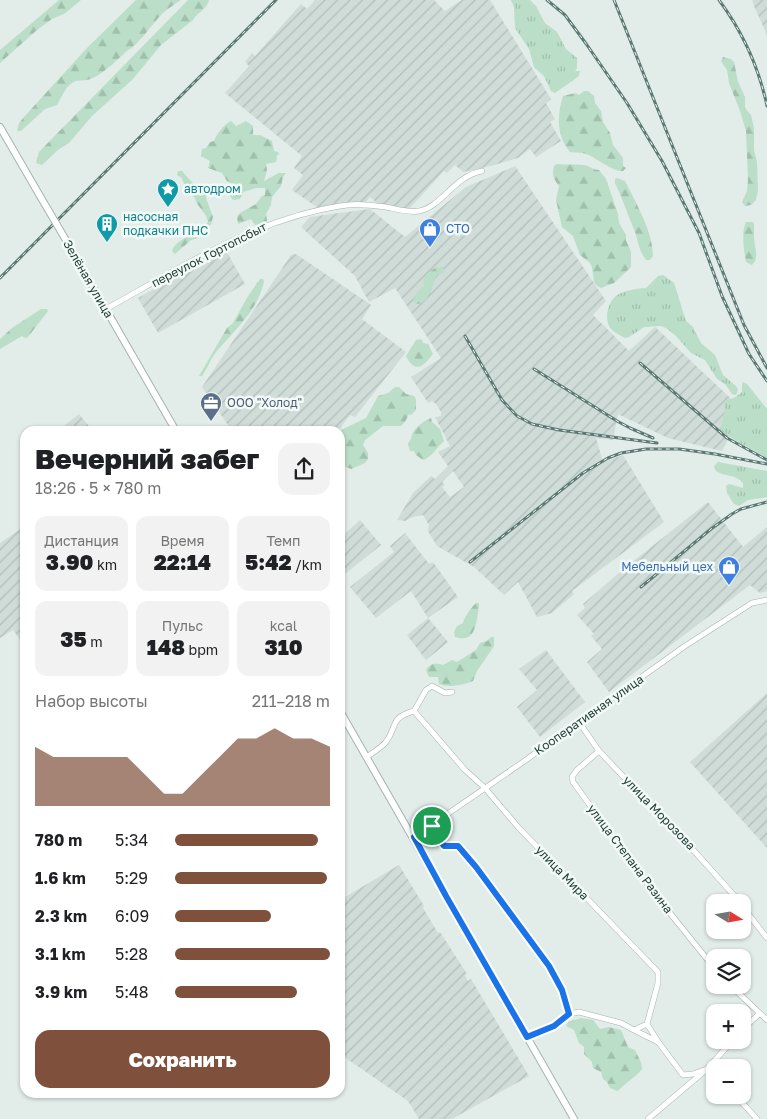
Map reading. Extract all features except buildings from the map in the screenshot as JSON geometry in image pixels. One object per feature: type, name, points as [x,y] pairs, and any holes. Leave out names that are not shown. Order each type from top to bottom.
[{"type":"street","name":"Зелёная улица","points":[[0,127],[173,426]]},
{"type":"street","name":"переулок Гортопсбыт","points":[[106,309],[224,245],[269,224],[308,212],[350,205],[419,211],[430,206],[467,176],[482,171]]},
{"type":"street","name":"Кооперативная улица","points":[[414,837],[685,646],[752,603],[767,600]]},
{"type":"street","points":[[367,757],[387,741],[396,720],[414,711],[426,690],[432,686],[445,693],[452,692]]},
{"type":"street","name":"улица Мира","points":[[414,711],[518,827],[658,972],[658,983],[647,1024]]},
{"type":"street","points":[[345,720],[574,1119]]},
{"type":"street","name":"улица Морозова","points":[[579,722],[599,751],[733,894]]},
{"type":"street","name":"улица Степана Разина","points":[[599,751],[573,775],[573,782],[653,892],[706,957]]},
{"type":"street","points":[[432,826],[444,846],[458,846],[476,867],[549,966],[562,990],[569,1014]]},
{"type":"street","points":[[751,918],[767,938]]},
{"type":"street","points":[[739,994],[767,1020]]},
{"type":"street","points":[[527,1037],[554,1026],[569,1014],[579,1012],[600,1016],[659,1042]]},
{"type":"street","points":[[751,1022],[759,1014]]},
{"type":"street","points":[[634,1030],[647,1024],[687,1080],[687,1086]]},
{"type":"street","points":[[716,1059],[725,1049]]},
{"type":"street","points":[[683,1075],[706,1069]]},
{"type":"street","points":[[648,1119],[706,1070]]},
{"type":"street","points":[[743,1104],[757,1119]]},
{"type":"shaded area","points":[[315,0],[434,0],[445,11],[462,0],[490,0],[551,99],[546,103],[555,119],[550,122],[561,141],[536,157],[530,149],[518,158],[463,172],[455,165],[447,173],[444,171],[409,209],[379,205],[370,197],[364,204],[318,208],[292,190],[303,175],[294,168],[302,156],[225,93],[249,66],[245,62],[252,53],[255,56],[301,4],[307,9]]},
{"type":"shaded area","points":[[752,0],[767,0],[767,35],[754,6]]},
{"type":"shaded area","points":[[515,166],[606,301],[593,315],[629,351],[655,327],[744,411],[722,451],[668,438],[618,414],[613,440],[596,438],[603,462],[623,455],[664,522],[572,591],[574,594],[552,613],[537,617],[518,582],[504,595],[474,567],[437,546],[428,531],[429,525],[423,515],[405,521],[397,520],[413,493],[431,476],[435,479],[448,466],[438,452],[450,446],[435,417],[441,416],[441,412],[432,401],[428,403],[411,377],[441,358],[395,288],[369,302],[355,276],[301,227],[310,217],[370,209],[405,237],[466,187]],"holes":[[[453,471],[464,487],[450,497],[442,487],[445,485],[442,482]]]},
{"type":"shaded area","points":[[225,249],[245,284],[158,333],[138,298]]},
{"type":"shaded area","points":[[296,254],[371,305],[362,319],[406,352],[355,417],[350,415],[342,426],[229,426],[202,387],[291,255]]},
{"type":"shaded area","points":[[79,414],[89,426],[64,426]]},
{"type":"shaded area","points":[[708,502],[743,547],[767,527],[767,591],[760,593],[750,585],[609,692],[587,662],[602,649],[591,636],[594,634],[577,615],[585,608],[583,604],[621,571]]},
{"type":"shaded area","points":[[360,520],[381,545],[345,574],[345,534]]},
{"type":"shaded area","points":[[20,529],[20,639],[13,630],[0,638],[0,543]]},
{"type":"shaded area","points":[[405,533],[429,564],[433,562],[458,597],[428,618],[411,591],[376,618],[350,587],[394,552],[390,546]]},
{"type":"shaded area","points":[[428,618],[448,642],[426,660],[407,635]]},
{"type":"shaded area","points":[[546,650],[585,702],[540,737],[517,707],[537,690],[519,669]]},
{"type":"shaded area","points":[[767,693],[767,848],[690,762]]},
{"type":"shaded area","points":[[399,865],[438,933],[440,932],[467,974],[465,975],[468,981],[471,979],[529,1076],[452,1119],[419,1119],[408,1101],[345,1057],[345,897]]},
{"type":"green space","points":[[59,0],[81,0],[64,14],[52,19],[37,30],[0,63],[0,50]]},
{"type":"green space","points":[[136,0],[181,0],[164,12],[132,48],[99,75],[73,83],[67,88],[57,105],[45,109],[21,131],[17,131],[19,123],[24,117],[87,48]]},
{"type":"green space","points":[[188,0],[209,0],[207,6],[193,20],[161,45],[133,79],[92,116],[69,143],[58,150],[42,165],[36,163],[39,152]]},
{"type":"green space","points":[[511,0],[530,0],[536,6],[545,23],[557,32],[566,49],[577,58],[577,68],[575,71],[580,71],[579,76],[555,93],[551,91],[544,76],[534,67],[529,49],[515,28],[514,7]]},
{"type":"green space","points":[[723,57],[734,62],[738,82],[745,97],[745,108],[751,115],[754,128],[758,190],[756,200],[751,205],[745,206],[742,202],[747,191],[748,179],[746,131],[729,83],[727,70],[721,61]]},
{"type":"green space","points":[[584,91],[588,91],[594,96],[595,103],[601,111],[603,122],[610,133],[613,145],[623,158],[623,166],[626,168],[623,171],[619,171],[584,153],[570,152],[565,146],[559,125],[563,96],[575,93],[579,95]]},
{"type":"green space","points":[[231,121],[236,126],[246,121],[253,126],[253,135],[260,135],[272,141],[274,151],[278,152],[279,155],[277,155],[276,162],[266,164],[267,170],[264,181],[279,173],[286,173],[281,186],[272,197],[271,205],[266,214],[267,221],[264,224],[255,225],[251,219],[238,224],[237,217],[240,213],[256,204],[265,195],[265,188],[256,188],[243,192],[240,199],[233,200],[230,196],[233,192],[233,184],[227,181],[222,173],[208,168],[210,161],[201,156],[202,149],[214,141],[225,125]]},
{"type":"green space","points":[[557,164],[587,166],[599,170],[606,179],[618,214],[619,223],[626,235],[631,252],[631,267],[614,283],[601,288],[597,286],[594,282],[590,263],[580,255],[573,236],[562,227],[556,200],[559,186],[553,174],[554,166]]},
{"type":"green space","points":[[178,171],[182,171],[198,189],[206,190],[206,198],[213,217],[211,224],[198,238],[191,240],[175,254],[172,251],[178,243],[205,226],[208,222],[206,215],[187,189],[182,178],[177,175]]},
{"type":"green space","points":[[617,178],[625,181],[643,218],[652,247],[653,256],[650,260],[646,260],[641,252],[635,231],[615,183]]},
{"type":"green space","points":[[746,222],[753,222],[754,224],[756,259],[752,265],[746,262],[744,253],[743,236]]},
{"type":"green space","points":[[437,267],[443,267],[444,272],[436,276],[427,298],[421,303],[416,304],[413,300],[417,292],[424,286],[425,276]]},
{"type":"green space","points":[[663,275],[674,283],[686,321],[693,327],[701,343],[715,355],[723,375],[736,386],[738,390],[736,395],[732,394],[725,384],[717,379],[705,360],[691,353],[666,328],[661,326],[644,327],[625,338],[611,329],[607,315],[612,300],[621,293],[646,288],[658,276]]},
{"type":"green space","points":[[260,279],[264,281],[257,301],[238,328],[216,352],[202,376],[199,376],[227,328],[233,323]]},
{"type":"green space","points":[[41,309],[47,309],[48,311],[28,337],[22,336],[0,349],[0,339],[12,328]]},
{"type":"green space","points":[[421,339],[423,343],[428,344],[433,354],[426,362],[416,367],[409,362],[406,356],[416,340]]},
{"type":"green space","points":[[742,382],[747,384],[767,409],[767,458],[722,431],[721,427],[725,409],[724,401],[734,398],[742,392]]},
{"type":"green space","points":[[395,387],[399,387],[406,394],[414,396],[416,399],[416,410],[411,415],[409,414],[401,426],[383,426],[365,440],[363,445],[368,453],[368,459],[365,463],[351,469],[345,467],[345,428],[366,418],[378,396],[388,393]]},
{"type":"green space","points":[[431,418],[432,422],[440,429],[444,441],[432,454],[423,460],[414,451],[410,451],[408,443],[417,427]]},
{"type":"green space","points":[[718,462],[767,471],[767,497],[748,500],[739,506],[734,504],[727,493],[726,486],[729,484],[743,488],[743,483],[737,478],[716,471],[714,466]]},
{"type":"green space","points":[[476,603],[479,603],[479,607],[474,630],[468,637],[455,637],[454,632],[457,626],[463,623]]},
{"type":"green space","points":[[494,637],[494,646],[477,671],[473,681],[447,686],[439,684],[438,677],[429,677],[426,670],[429,666],[443,665],[452,660],[457,662],[476,650],[480,643],[487,641]]},
{"type":"green space","points":[[581,1018],[593,1020],[600,1029],[609,1027],[621,1030],[628,1047],[635,1050],[642,1069],[618,1091],[610,1088],[603,1079],[601,1072],[593,1068],[592,1062],[584,1054],[584,1047],[579,1043],[574,1030],[566,1026],[568,1022]]},
{"type":"railway","points":[[0,278],[276,0]]},
{"type":"railway","points":[[547,0],[565,15],[587,45],[627,103],[662,161],[699,233],[722,296],[749,354],[767,381]]},
{"type":"railway","points":[[614,0],[744,325],[767,368]]},
{"type":"railway","points":[[719,0],[749,50],[767,106]]},
{"type":"railway","points":[[465,336],[502,400],[517,416],[532,424],[559,430],[657,443]]},
{"type":"railway","points":[[640,363],[727,438],[767,460]]},
{"type":"railway","points":[[534,369],[617,421],[653,438]]},
{"type":"railway","points":[[470,562],[583,473],[608,458],[621,453],[646,449],[679,449],[767,464]]},
{"type":"railway","points":[[641,587],[732,514],[741,509],[767,502]]},
{"type":"place","name":"автодром","points":[[168,208]]},
{"type":"place","name":"насосная подкачки ПНС","points":[[107,243]]},
{"type":"place","name":"СТО","points":[[430,248]]},
{"type":"place","name":"ООО \"Холод\"","points":[[211,422]]},
{"type":"place","name":"Мебельный цех","points":[[729,586]]},
{"type":"route","points":[[432,826],[444,846],[458,846],[476,867],[549,966],[562,990],[569,1014],[554,1026],[527,1037],[414,837],[432,826]]}]
